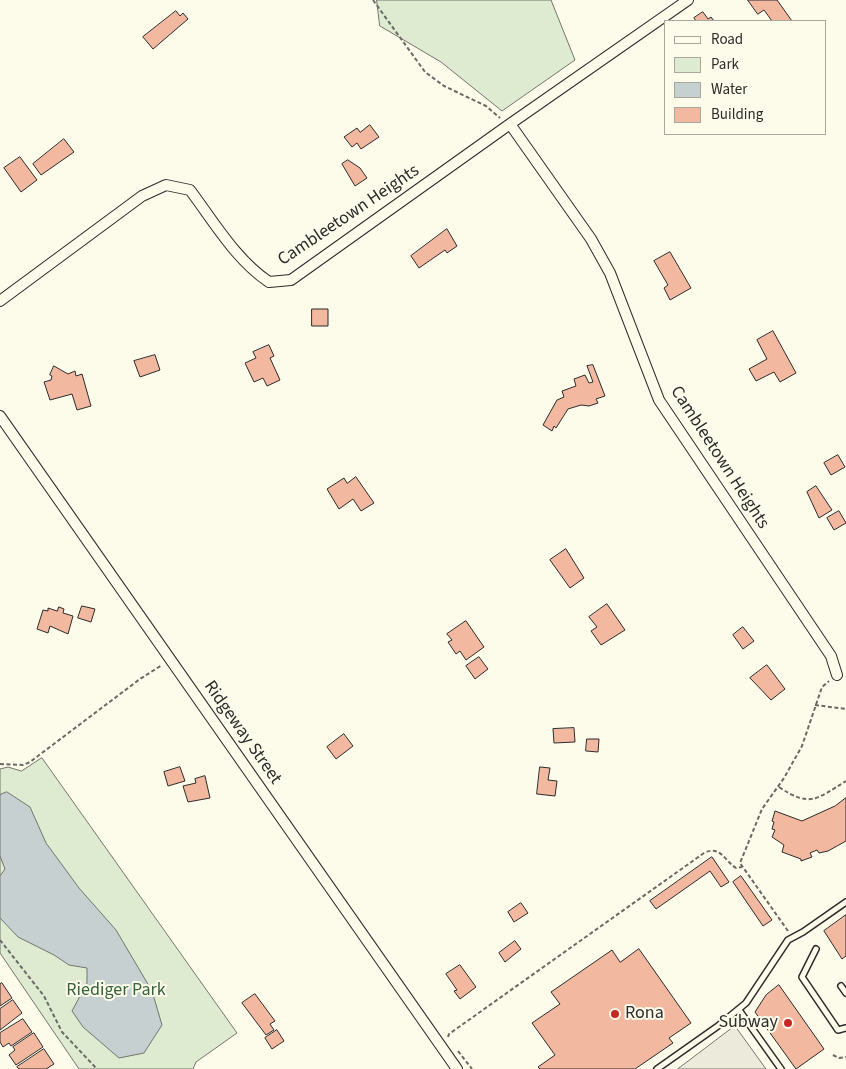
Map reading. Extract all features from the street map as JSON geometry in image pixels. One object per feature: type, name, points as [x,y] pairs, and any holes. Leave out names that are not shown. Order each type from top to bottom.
[{"type":"street","name":"Cambleetown Heights","points":[[0,301],[142,196],[166,184],[190,190],[235,250],[259,276],[269,282],[291,280],[688,0]]},
{"type":"street","name":"Cambleetown Heights","points":[[508,126],[590,239],[610,273],[659,400],[831,656],[837,675]]},
{"type":"street","name":"Ridgeway Street","points":[[0,416],[458,1069]]},
{"type":"lane","points":[[657,1069],[739,1010],[759,986],[788,940],[803,932],[846,902]]},
{"type":"lane","points":[[816,949],[802,977],[838,1030],[846,1028]]},
{"type":"lane","points":[[841,986],[846,993]]},
{"type":"lane","points":[[739,1010],[780,1069]]},
{"type":"path","points":[[372,0],[425,72],[444,86],[494,111],[508,126]]},
{"type":"path","points":[[0,764],[23,765],[30,762],[140,678],[171,660]]},
{"type":"path","points":[[787,930],[742,867],[742,857],[757,820],[779,787],[802,746],[822,687],[837,675]]},
{"type":"path","points":[[815,705],[846,709]]},
{"type":"path","points":[[779,787],[795,797],[809,800],[846,781]]},
{"type":"path","points":[[450,1040],[449,1034],[704,853],[710,850],[718,851],[736,868],[742,867]]},
{"type":"path","points":[[0,940],[44,996],[62,1032],[97,1069]]},
{"type":"path","points":[[455,1046],[472,1069]]},
{"type":"path","points":[[833,1055],[839,1058],[846,1057]]},
{"type":"green space","points":[[377,0],[551,0],[575,60],[502,111],[441,62],[380,26]]},
{"type":"green space","name":"Riediger Park","points":[[42,758],[237,1033],[196,1062],[193,1069],[79,1069],[0,953],[0,769],[8,767],[21,771]]},
{"type":"shaded area","points":[[735,1026],[766,1069],[678,1069]]},
{"type":"water","points":[[7,792],[30,807],[46,843],[79,888],[116,930],[152,991],[162,1025],[144,1053],[119,1058],[83,1027],[72,1011],[87,983],[87,968],[69,965],[54,955],[18,937],[0,918],[0,876],[5,869],[0,856],[0,795]]},
{"type":"building","points":[[748,0],[777,0],[791,20],[771,20],[764,10],[758,14]]},
{"type":"building","points":[[176,11],[180,16],[183,13],[188,19],[153,49],[143,37]]},
{"type":"building","points":[[703,12],[708,19],[711,17],[713,20],[695,20],[694,18]]},
{"type":"building","points":[[370,125],[379,137],[361,149],[357,143],[352,147],[344,137],[357,128],[360,132]]},
{"type":"building","points":[[64,139],[74,152],[41,175],[33,164]]},
{"type":"building","points":[[20,157],[37,180],[21,192],[4,168]]},
{"type":"building","points":[[348,160],[360,168],[367,178],[355,186],[342,164]]},
{"type":"building","points":[[447,229],[457,246],[447,253],[445,250],[419,268],[411,256]]},
{"type":"building","points":[[670,252],[691,288],[670,300],[664,288],[668,285],[654,261]]},
{"type":"building","points":[[312,309],[328,309],[328,326],[312,326]]},
{"type":"building","points":[[773,331],[796,373],[780,382],[774,372],[756,381],[749,369],[767,359],[757,340]]},
{"type":"building","points":[[269,345],[274,356],[270,358],[280,380],[267,386],[263,378],[254,382],[245,363],[256,358],[253,352]]},
{"type":"building","points":[[155,355],[160,370],[140,377],[134,361]]},
{"type":"building","points":[[593,365],[605,396],[596,399],[598,403],[568,409],[552,431],[543,425],[557,400],[564,397],[562,391],[576,386],[574,379],[585,375],[589,383],[593,382],[587,366]]},
{"type":"building","points":[[54,366],[68,374],[75,371],[76,376],[82,374],[91,406],[77,410],[72,394],[50,400],[44,382],[51,380],[52,376],[50,375]]},
{"type":"building","points":[[838,455],[845,467],[831,475],[824,463]]},
{"type":"building","points":[[356,477],[374,503],[361,511],[353,499],[339,509],[327,489],[344,478],[347,483]]},
{"type":"building","points":[[816,486],[832,510],[819,518],[807,492]]},
{"type":"building","points":[[839,511],[846,523],[834,530],[827,518]]},
{"type":"building","points":[[566,549],[584,578],[570,588],[550,560]]},
{"type":"building","points":[[607,604],[625,630],[601,645],[591,631],[597,627],[589,617]]},
{"type":"building","points":[[82,606],[95,609],[91,622],[78,618]]},
{"type":"building","points":[[59,607],[64,609],[63,613],[73,616],[68,634],[50,626],[48,633],[37,629],[43,610],[48,611],[48,608],[57,611]]},
{"type":"building","points":[[466,621],[484,647],[466,660],[460,651],[456,654],[448,642],[452,640],[447,634]]},
{"type":"building","points":[[743,627],[754,641],[743,649],[733,635]]},
{"type":"building","points":[[479,657],[488,669],[475,679],[466,666]]},
{"type":"building","points":[[767,665],[785,689],[771,700],[750,678]]},
{"type":"building","points":[[574,728],[575,742],[554,743],[553,729]]},
{"type":"building","points":[[344,734],[353,746],[336,759],[327,747]]},
{"type":"building","points":[[587,739],[599,739],[598,752],[586,751]]},
{"type":"building","points":[[180,767],[185,781],[168,786],[164,772]]},
{"type":"building","points":[[540,767],[550,768],[548,780],[557,781],[555,796],[537,794]]},
{"type":"building","points":[[205,776],[210,798],[188,802],[183,786],[196,783],[195,779]]},
{"type":"building","points":[[846,798],[846,841],[828,851],[819,853],[817,850],[810,853],[812,857],[801,861],[801,859],[782,852],[784,845],[772,837],[775,830],[772,829],[774,822],[772,821],[775,811],[802,821],[835,806]]},
{"type":"building","points":[[712,857],[729,882],[721,887],[710,871],[656,909],[650,901]]},
{"type":"building","points":[[741,876],[772,920],[763,926],[733,882]]},
{"type":"building","points":[[521,903],[528,913],[514,922],[508,912]]},
{"type":"building","points":[[846,915],[846,956],[842,959],[824,931]]},
{"type":"building","points":[[515,941],[521,949],[505,962],[499,953]]},
{"type":"building","name":"Rona","points":[[639,949],[691,1023],[669,1038],[673,1043],[635,1069],[540,1069],[538,1067],[555,1055],[532,1023],[560,1004],[551,992],[612,950],[620,962]]},
{"type":"building","points":[[460,965],[476,987],[460,999],[454,991],[457,990],[446,974]]},
{"type":"building","points":[[2,983],[12,998],[0,1006],[0,984]]},
{"type":"building","points":[[779,985],[824,1049],[796,1069],[755,1012],[766,995]]},
{"type":"building","points":[[255,994],[275,1021],[270,1024],[274,1030],[266,1035],[242,1003]]},
{"type":"building","points":[[13,1000],[22,1013],[0,1030],[0,1009]]},
{"type":"building","points":[[23,1019],[32,1032],[11,1046],[9,1043],[3,1047],[0,1042],[0,1033]]},
{"type":"building","points":[[277,1030],[284,1041],[272,1049],[265,1038]]},
{"type":"building","points":[[34,1033],[43,1047],[16,1065],[9,1055],[15,1050],[13,1047]]},
{"type":"building","points":[[44,1049],[54,1064],[46,1069],[19,1069],[17,1067]]},
{"type":"place","name":"Rona","points":[[615,1014]]},
{"type":"place","name":"Subway","points":[[788,1023]]}]
